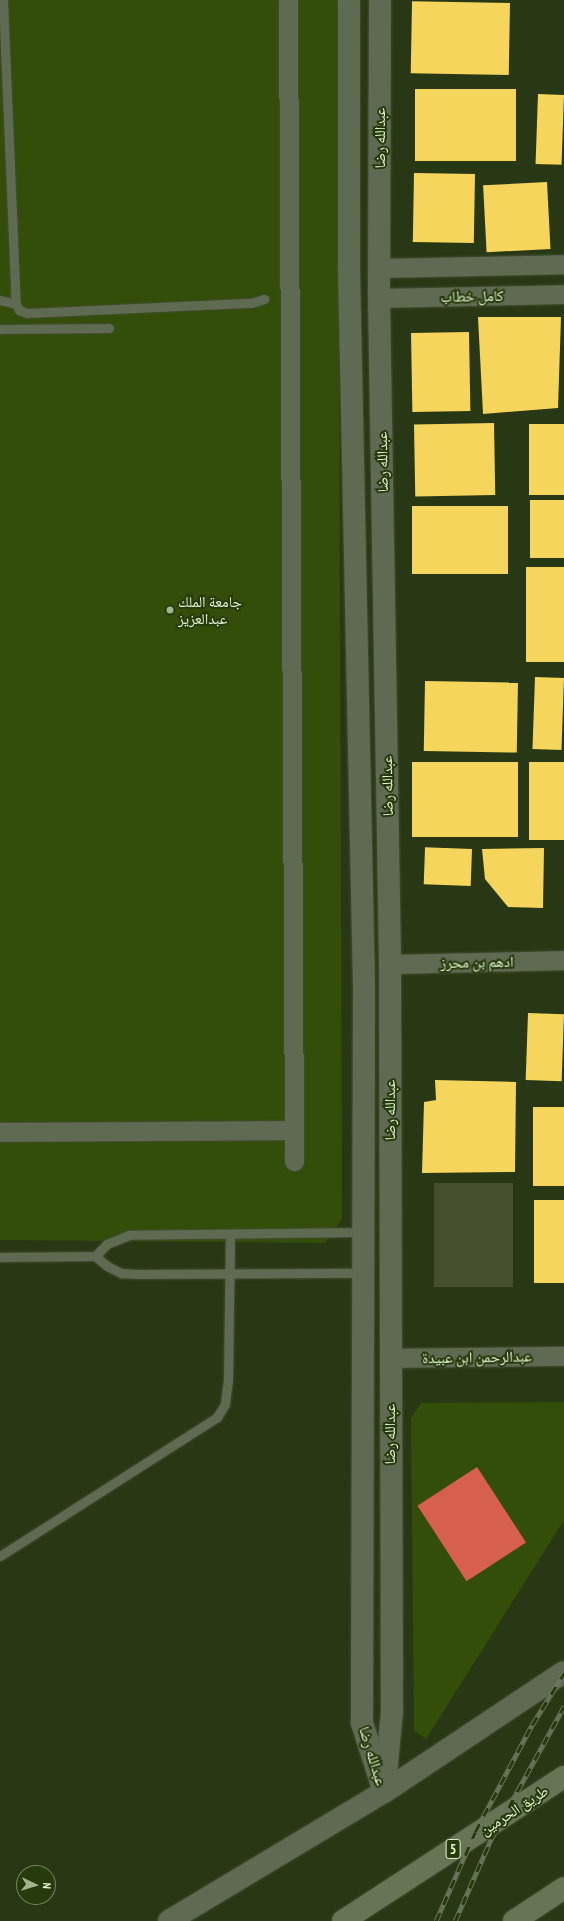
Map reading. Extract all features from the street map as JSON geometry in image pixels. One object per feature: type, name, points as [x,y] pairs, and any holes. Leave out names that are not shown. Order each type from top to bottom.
[{"type":"highway","name":"طريق الحرمين","points":[[343,1921],[564,1777]]},
{"type":"highway","points":[[514,1921],[564,1888]]},
{"type":"street","points":[[288,0],[294,1161]]},
{"type":"street","name":"عبدالله رضا","points":[[349,0],[349,270],[364,989],[362,1723],[384,1792]]},
{"type":"street","name":"عبدالله رضا","points":[[380,0],[379,298],[390,964],[392,1712],[384,1792]]},
{"type":"street","name":"كامل خطاب","points":[[380,268],[564,264]]},
{"type":"street","name":"كامل خطاب","points":[[379,298],[564,294]]},
{"type":"street","name":"ادهم بن محرز","points":[[390,964],[564,960]]},
{"type":"street","points":[[0,1132],[294,1130]]},
{"type":"street","name":"عبدالرحمن ابن عبيدة","points":[[390,1358],[564,1356]]},
{"type":"street","points":[[169,1921],[384,1792],[564,1672]]},
{"type":"lane","points":[[0,3],[3,0]]},
{"type":"lane","points":[[3,0],[3,81],[8,109],[16,304],[19,310],[27,313],[251,303],[264,299]]},
{"type":"lane","points":[[0,118],[8,109]]},
{"type":"lane","points":[[0,300],[16,304]]},
{"type":"lane","points":[[0,329],[109,328]]},
{"type":"lane","points":[[96,1256],[107,1244],[129,1235],[363,1232]]},
{"type":"lane","points":[[0,1556],[217,1417],[225,1404],[228,1380],[230,1234]]},
{"type":"lane","points":[[0,1257],[96,1256],[107,1266],[121,1273],[363,1273]]},
{"type":"shaded area","name":"جامعة الملك عبدالعزيز","points":[[0,0],[338,0],[342,1219],[325,1243],[0,1240]]},
{"type":"shaded area","points":[[564,1402],[564,1520],[426,1739],[414,1731],[411,1418],[421,1403]]},
{"type":"building: Homes","points":[[412,1],[510,3],[509,75],[411,73]]},
{"type":"building: Homes","points":[[415,89],[516,89],[516,161],[415,161]]},
{"type":"building: Homes","points":[[538,94],[564,95],[562,165],[536,164]]},
{"type":"building: Homes","points":[[414,173],[475,174],[474,243],[413,242]]},
{"type":"building: Homes","points":[[547,182],[551,249],[487,252],[483,185]]},
{"type":"building: Homes","points":[[478,317],[561,317],[558,408],[483,414]]},
{"type":"building: Homes","points":[[469,332],[470,411],[412,412],[411,333]]},
{"type":"building: Homes","points":[[494,423],[495,495],[415,496],[414,424]]},
{"type":"building: Homes","points":[[529,424],[564,424],[564,495],[529,495]]},
{"type":"building: Homes","points":[[530,500],[564,500],[564,558],[530,558]]},
{"type":"building: Homes","points":[[412,506],[508,506],[508,574],[412,574]]},
{"type":"building: Homes","points":[[526,567],[564,567],[564,662],[526,662]]},
{"type":"building: Homes","points":[[535,677],[564,678],[561,750],[532,749]]},
{"type":"building: Homes","points":[[425,681],[518,683],[517,753],[424,751]]},
{"type":"building: Homes","points":[[412,762],[518,762],[518,837],[412,837]]},
{"type":"building: Homes","points":[[529,762],[564,762],[564,840],[529,840]]},
{"type":"building: Homes","points":[[425,847],[472,849],[471,886],[424,884]]},
{"type":"building: Homes","points":[[544,848],[543,908],[508,907],[485,879],[482,849]]},
{"type":"building: Homes","points":[[528,1013],[564,1014],[562,1081],[526,1080]]},
{"type":"building: Homes","points":[[435,1080],[516,1082],[515,1172],[422,1173],[424,1102],[436,1100]]},
{"type":"building: Homes","points":[[533,1107],[564,1107],[564,1186],[533,1186]]},
{"type":"building: Homes","points":[[534,1200],[564,1200],[564,1283],[534,1283]]},
{"type":"building: Shops","points":[[477,1467],[526,1542],[466,1581],[417,1506]]},
{"type":"building: Other","points":[[434,1183],[513,1183],[513,1287],[434,1287]]},
{"type":"railway","points":[[436,1921],[475,1832],[532,1725],[564,1673]]},
{"type":"railway","points":[[455,1921],[491,1839],[564,1706]]},
{"type":"place","name":"جامعة الملك عبدالعزيز","points":[[170,610]]}]
